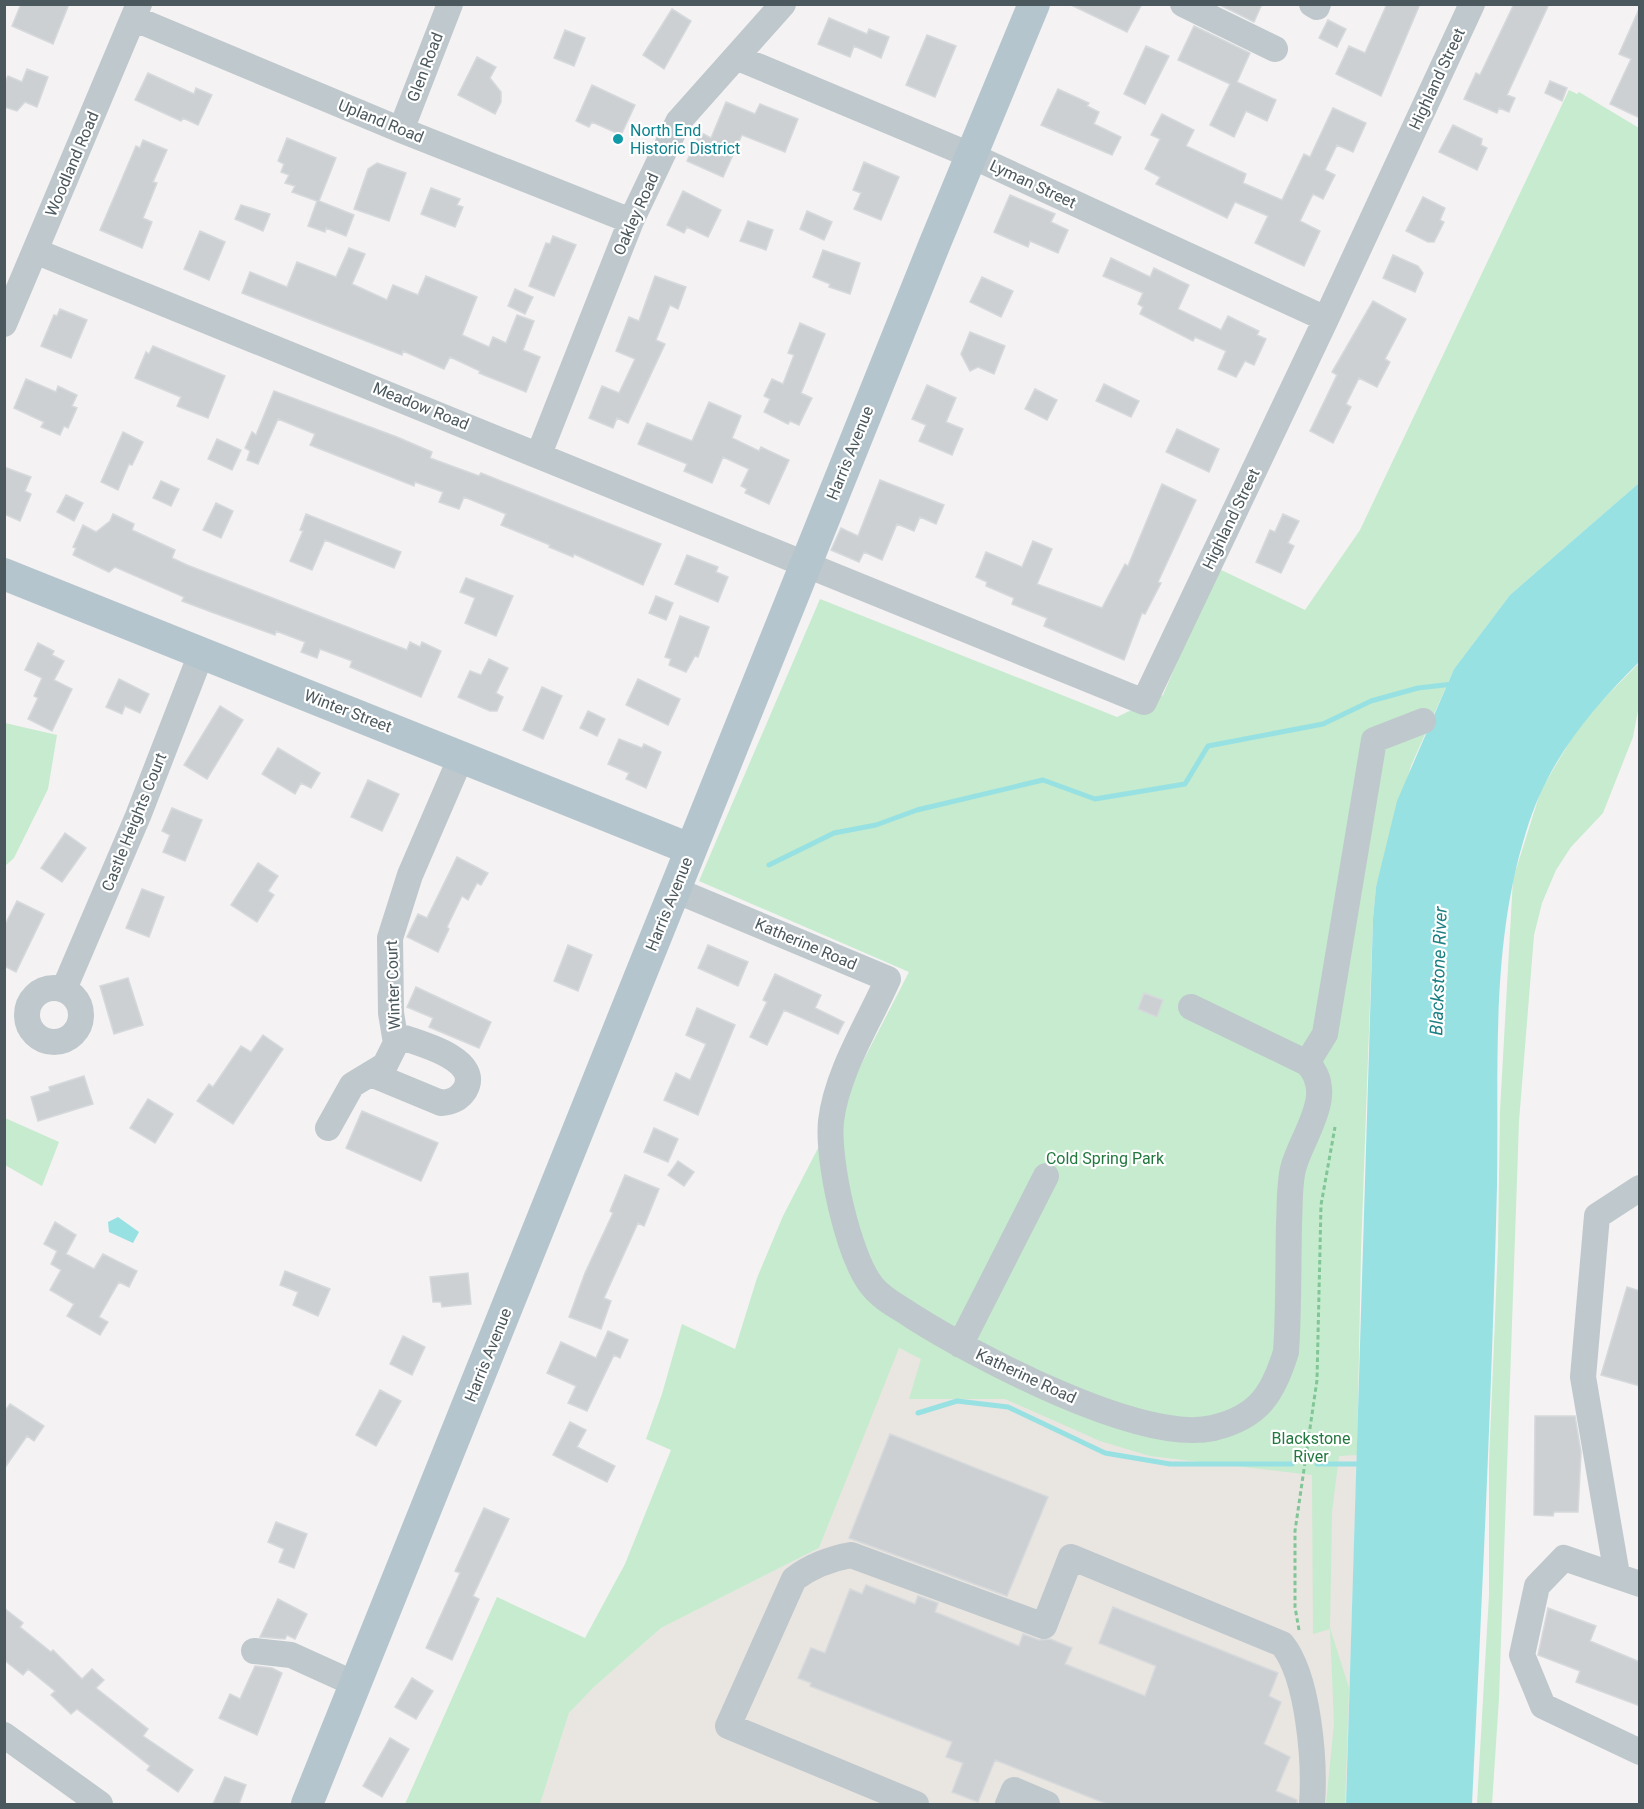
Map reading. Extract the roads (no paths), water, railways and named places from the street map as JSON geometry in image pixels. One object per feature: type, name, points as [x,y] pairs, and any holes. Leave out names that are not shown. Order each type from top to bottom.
[{"type":"main road","name":"Harris Avenue","points":[[307,1804],[970,155],[1034,4]]},
{"type":"main road","name":"Winter Street","points":[[4,574],[690,849]]},
{"type":"street","name":"Glen Road","points":[[401,130],[450,4]]},
{"type":"street","name":"Oakley Road","points":[[539,454],[631,221],[678,122],[783,4]]},
{"type":"street","points":[[1183,4],[1275,49]]},
{"type":"street","points":[[1312,4],[1317,7],[1318,4]]},
{"type":"street","name":"Highland Street","points":[[806,563],[1144,702],[1326,319],[1472,4]]},
{"type":"street","name":"Upland Road","points":[[136,11],[401,130],[631,221]]},
{"type":"street","name":"Woodland Road","points":[[4,324],[136,11]]},
{"type":"street","name":"Lyman Street","points":[[736,57],[970,155],[1326,319]]},
{"type":"street","name":"Meadow Road","points":[[35,250],[806,563]]},
{"type":"street","name":"Castle Heights Court","points":[[64,989],[138,816],[201,654]]},
{"type":"street","points":[[1191,1007],[1307,1063],[1325,1034],[1374,740],[1424,721]]},
{"type":"street","name":"Winter Court","points":[[328,1128],[352,1085],[385,1065],[396,1043],[391,1013],[390,938],[410,875],[461,757]]},
{"type":"street","name":"Katherine Road","points":[[675,890],[888,979],[836,1097],[831,1123],[835,1179],[848,1231],[872,1286],[882,1296],[960,1345],[1062,1395],[1159,1425],[1194,1430],[1212,1428],[1236,1421],[1257,1408],[1269,1396],[1286,1352],[1292,1177],[1318,1108],[1318,1082],[1307,1063]]},
{"type":"street","points":[[371,1074],[441,1103],[452,1102],[462,1095],[469,1083],[467,1073],[457,1061],[441,1050],[395,1035]]},
{"type":"street","points":[[960,1345],[1046,1176]]},
{"type":"street","points":[[1628,1580],[1583,1377],[1597,1216],[1640,1188]]},
{"type":"street","points":[[916,1804],[728,1726],[794,1579],[808,1569],[836,1558],[851,1555],[1044,1626],[1071,1557],[1282,1644],[1294,1666],[1307,1714],[1312,1804]]},
{"type":"street","points":[[1628,1580],[1564,1558],[1538,1586],[1522,1655],[1543,1706],[1640,1752]]},
{"type":"street","points":[[254,1651],[291,1655],[355,1684]]},
{"type":"street","points":[[4,1735],[100,1804]]},
{"type":"street","points":[[1008,1804],[1014,1790],[1047,1804]]},
{"type":"water","name":"Blackstone River","points":[[1639,483],[1639,662],[1586,720],[1545,783],[1526,832],[1514,875],[1507,919],[1499,1008],[1492,1341],[1472,1804],[1346,1804],[1373,919],[1376,887],[1397,801],[1454,669],[1510,595]]},
{"type":"water","points":[[118,1217],[139,1232],[133,1243],[109,1232],[108,1222]]},
{"type":"waterway","points":[[769,865],[834,833],[876,825],[917,810],[1043,780],[1095,799],[1185,784],[1208,746],[1323,724],[1371,701],[1418,688],[1453,684]]},
{"type":"waterway","points":[[918,1413],[957,1401],[1008,1407],[1105,1453],[1170,1464],[1292,1464]]},
{"type":"waterway","points":[[1317,1464],[1363,1464]]},
{"type":"place","name":"North End Historic District","points":[[618,139]]},
{"type":"park label","name":"Cold Spring Park","points":[[1105,1158]]}]
